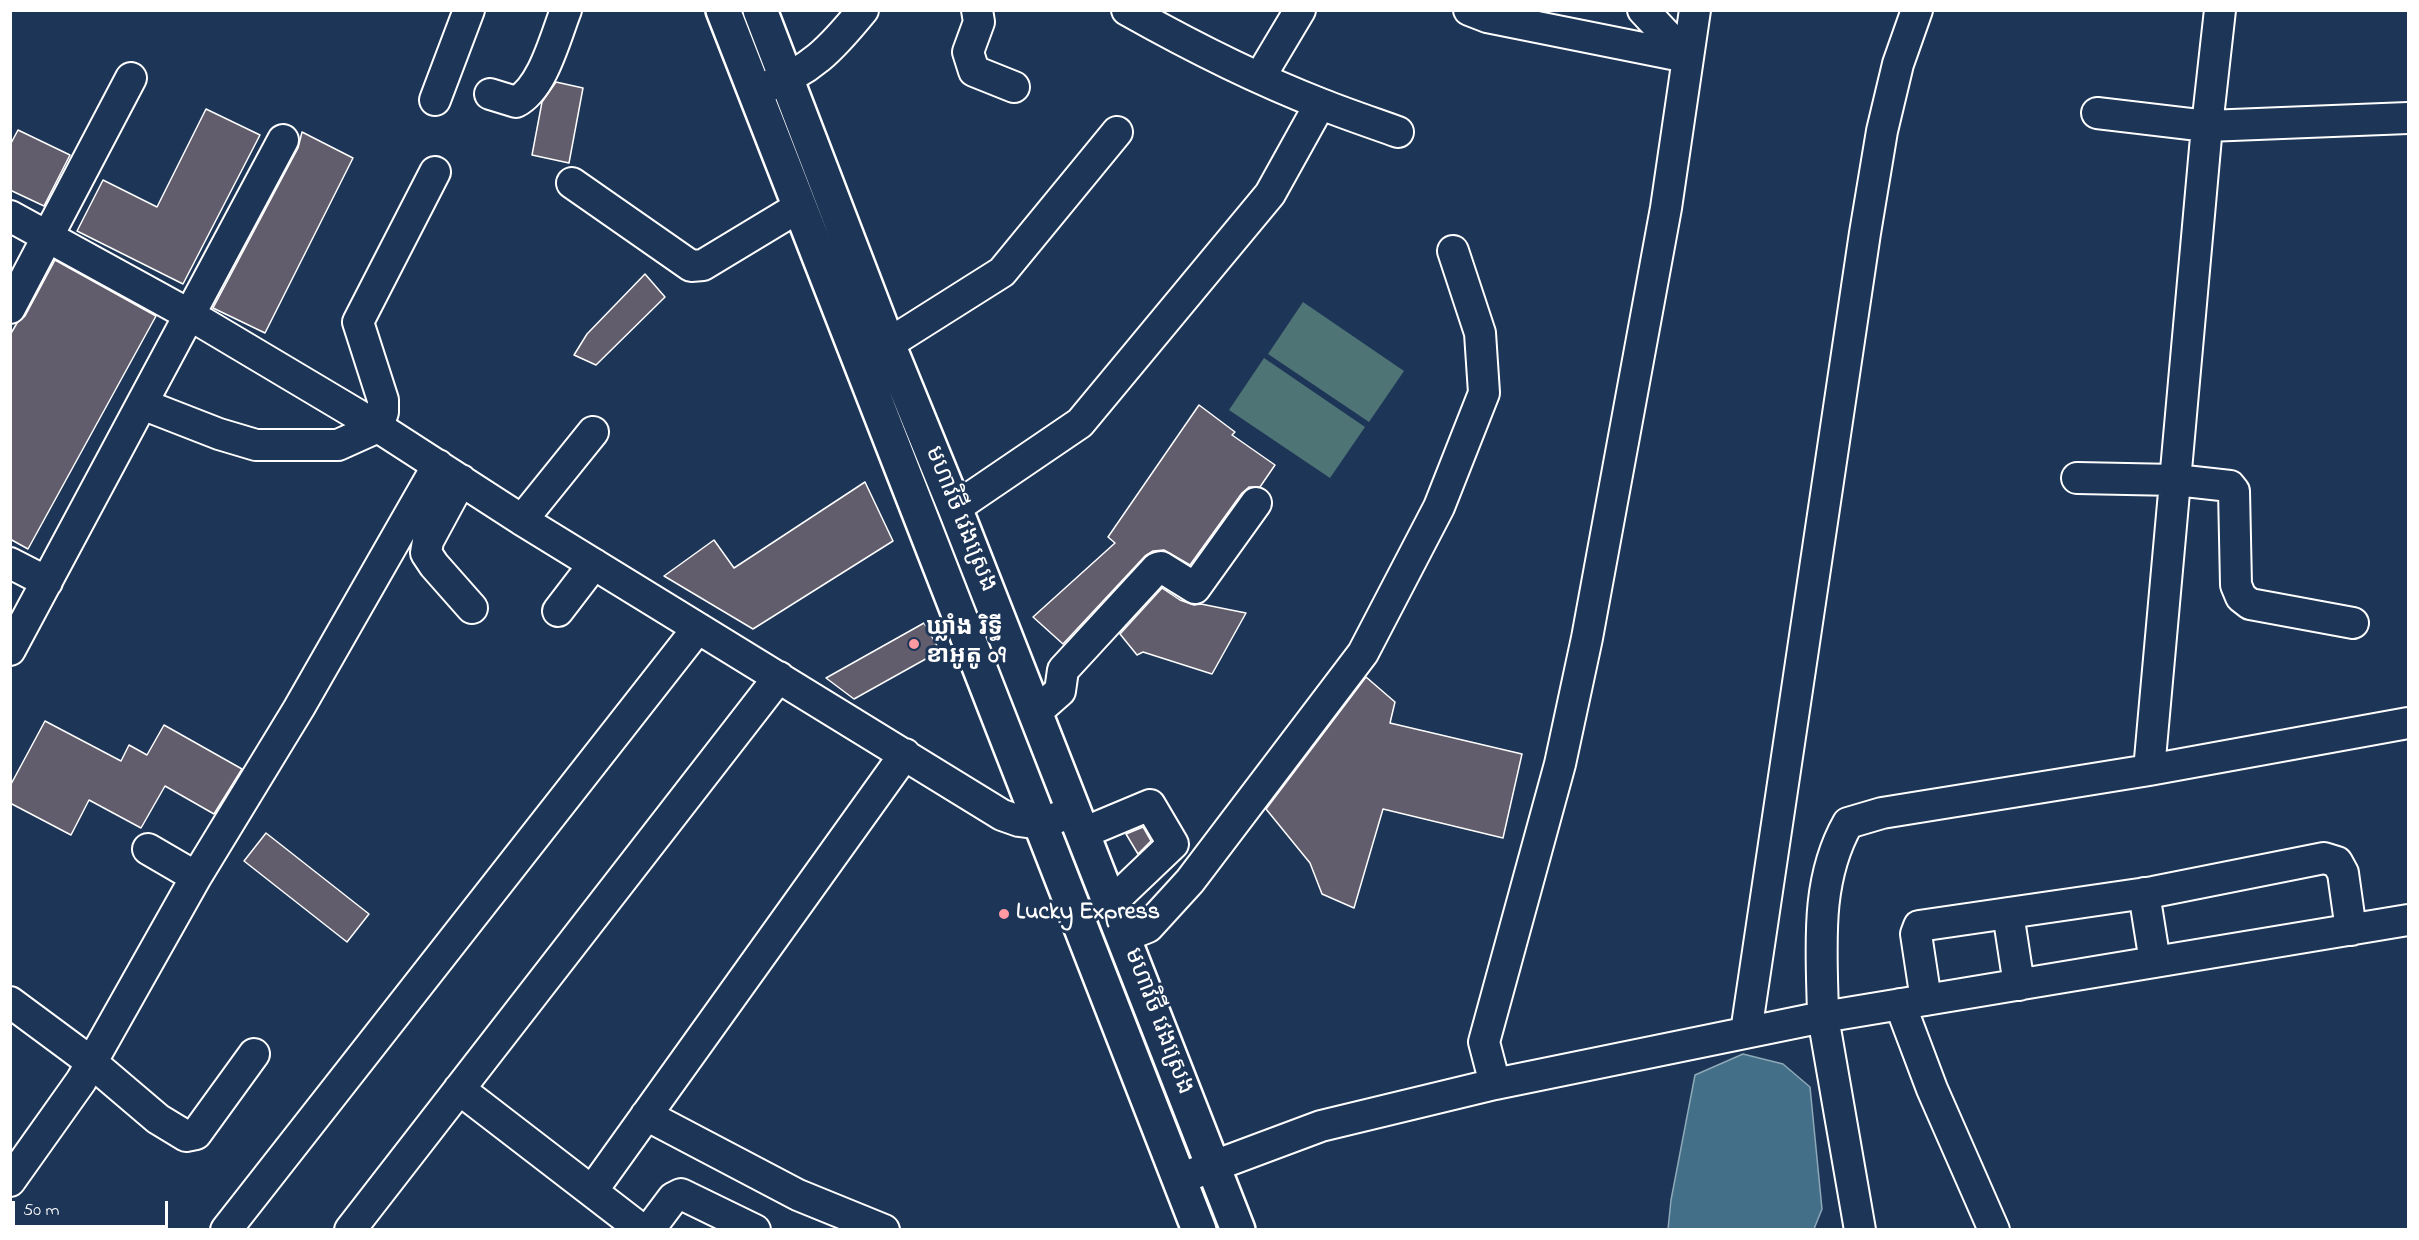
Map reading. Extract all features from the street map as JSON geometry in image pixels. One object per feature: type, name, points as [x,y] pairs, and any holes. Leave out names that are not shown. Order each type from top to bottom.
[{"type":"main road","name":"មហាវិថី វេងស្រេង","points":[[723,10],[1199,1230]]},
{"type":"main road","name":"មហាវិថី វេងស្រេង","points":[[760,10],[888,344],[955,508],[1238,1230]]},
{"type":"street","points":[[435,100],[469,10]]},
{"type":"street","points":[[490,94],[516,102],[536,85],[566,10]]},
{"type":"street","points":[[754,91],[787,80],[817,60],[863,10]]},
{"type":"street","points":[[977,10],[979,22],[968,52],[974,71],[1014,87]]},
{"type":"street","points":[[1127,10],[1191,46],[1320,104],[1398,132]]},
{"type":"street","points":[[1260,77],[1300,10]]},
{"type":"street","points":[[1469,10],[1487,17],[1687,57]]},
{"type":"street","points":[[1643,10],[1687,57]]},
{"type":"street","points":[[1495,1084],[1484,1042],[1560,764],[1587,638],[1666,208],[1695,10]]},
{"type":"street","points":[[1746,1032],[1882,131],[1895,75],[1917,10]]},
{"type":"street","points":[[2149,770],[2206,126],[2220,10]]},
{"type":"street","points":[[10,308],[131,78]]},
{"type":"street","points":[[955,508],[1080,423],[1270,194],[1320,104]]},
{"type":"street","points":[[2097,113],[2206,126],[2409,118]]},
{"type":"street","points":[[888,344],[1002,272],[1117,132]]},
{"type":"street","points":[[10,650],[283,140]]},
{"type":"street","points":[[142,404],[200,428],[256,445],[338,446],[378,427],[383,412],[383,400],[358,322],[435,172]]},
{"type":"street","points":[[572,183],[691,266],[703,265],[799,207]]},
{"type":"street","points":[[10,216],[190,315],[378,427],[522,520],[1002,815],[1019,821],[1041,824],[1078,822],[1149,805],[1173,844],[1110,904]]},
{"type":"street","points":[[1123,937],[1148,927],[1190,881],[1363,653],[1439,507],[1484,393],[1480,333],[1454,251]]},
{"type":"street","points":[[522,520],[593,432]]},
{"type":"street","points":[[449,473],[426,554],[472,608]]},
{"type":"street","points":[[10,1181],[81,1081],[196,877],[299,708],[449,473]]},
{"type":"street","points":[[2077,478],[2176,480],[2230,486],[2234,491],[2236,585],[2241,597],[2250,604],[2353,623]]},
{"type":"street","points":[[1035,713],[1060,691],[1063,670],[1157,567],[1161,567],[1195,588],[1256,503]]},
{"type":"street","points":[[10,562],[47,582]]},
{"type":"street","points":[[558,611],[594,564]]},
{"type":"street","points":[[226,1230],[698,628]]},
{"type":"street","points":[[350,1230],[779,677]]},
{"type":"street","points":[[1860,1230],[1823,1017],[1822,911],[1836,846],[1848,823],[1882,813],[2149,770],[2409,723]]},
{"type":"street","points":[[592,1191],[904,754]]},
{"type":"street","points":[[148,849],[196,877]]},
{"type":"street","points":[[1994,1230],[1932,1089],[1913,1002],[1916,934],[1919,926],[2144,893],[2324,858],[2337,862],[2343,873],[2351,930]]},
{"type":"street","points":[[2144,893],[2155,962]]},
{"type":"street","points":[[2008,913],[2019,985]]},
{"type":"street","points":[[1179,1179],[1321,1126],[1495,1084],[1823,1017],[2409,921]]},
{"type":"street","points":[[10,1002],[91,1062],[158,1119],[186,1136],[196,1134],[254,1054]]},
{"type":"street","points":[[459,1089],[642,1230]]},
{"type":"street","points":[[646,1115],[798,1195],[884,1230]]},
{"type":"street","points":[[649,1230],[673,1198],[681,1194],[755,1230]]},
{"type":"green space","points":[[1303,302],[1404,371],[1369,422],[1268,354]]},
{"type":"green space","points":[[1264,358],[1365,427],[1330,478],[1229,410]]},
{"type":"water","points":[[1743,1054],[1783,1064],[1810,1087],[1822,1209],[1814,1229],[1668,1229],[1671,1200],[1695,1075]]},
{"type":"building","points":[[556,82],[583,88],[569,163],[532,155],[542,102]]},
{"type":"building","points":[[206,109],[260,135],[183,284],[77,231],[103,180],[157,207]]},
{"type":"building","points":[[18,130],[70,155],[44,206],[10,190],[10,145]]},
{"type":"building","points":[[302,132],[353,158],[265,333],[213,308],[298,148]]},
{"type":"building","points":[[55,260],[156,316],[28,549],[10,539],[10,335],[17,323],[25,316]]},
{"type":"building","points":[[645,274],[665,297],[596,365],[574,355],[587,334]]},
{"type":"building","points":[[1199,405],[1235,432],[1232,435],[1275,465],[1260,487],[1249,487],[1242,493],[1190,565],[1164,550],[1153,551],[1145,556],[1063,644],[1033,617],[1115,543],[1108,537]]},
{"type":"building","points":[[865,482],[893,541],[753,629],[664,576],[714,540],[734,568]]},
{"type":"building","points":[[1162,588],[1180,600],[1194,605],[1201,604],[1246,613],[1212,674],[1143,652],[1137,655],[1120,634]]},
{"type":"building","points":[[924,623],[940,651],[854,699],[826,678]]},
{"type":"building","points":[[1366,677],[1395,702],[1390,723],[1522,754],[1503,838],[1383,809],[1354,908],[1322,894],[1310,863],[1266,809]]},
{"type":"building","points":[[45,721],[121,761],[129,745],[147,755],[164,725],[242,769],[214,814],[165,786],[141,828],[89,800],[71,835],[10,803],[10,786]]},
{"type":"building","points":[[1143,827],[1151,841],[1138,854],[1126,834]]},
{"type":"building","points":[[266,833],[369,914],[347,942],[244,861]]},
{"type":"place","name":"ឃ្លាំង រិទ្ធី ខាអូតូ 09","points":[[914,644]]},
{"type":"place","name":"Lucky Express","points":[[1004,914]]}]
